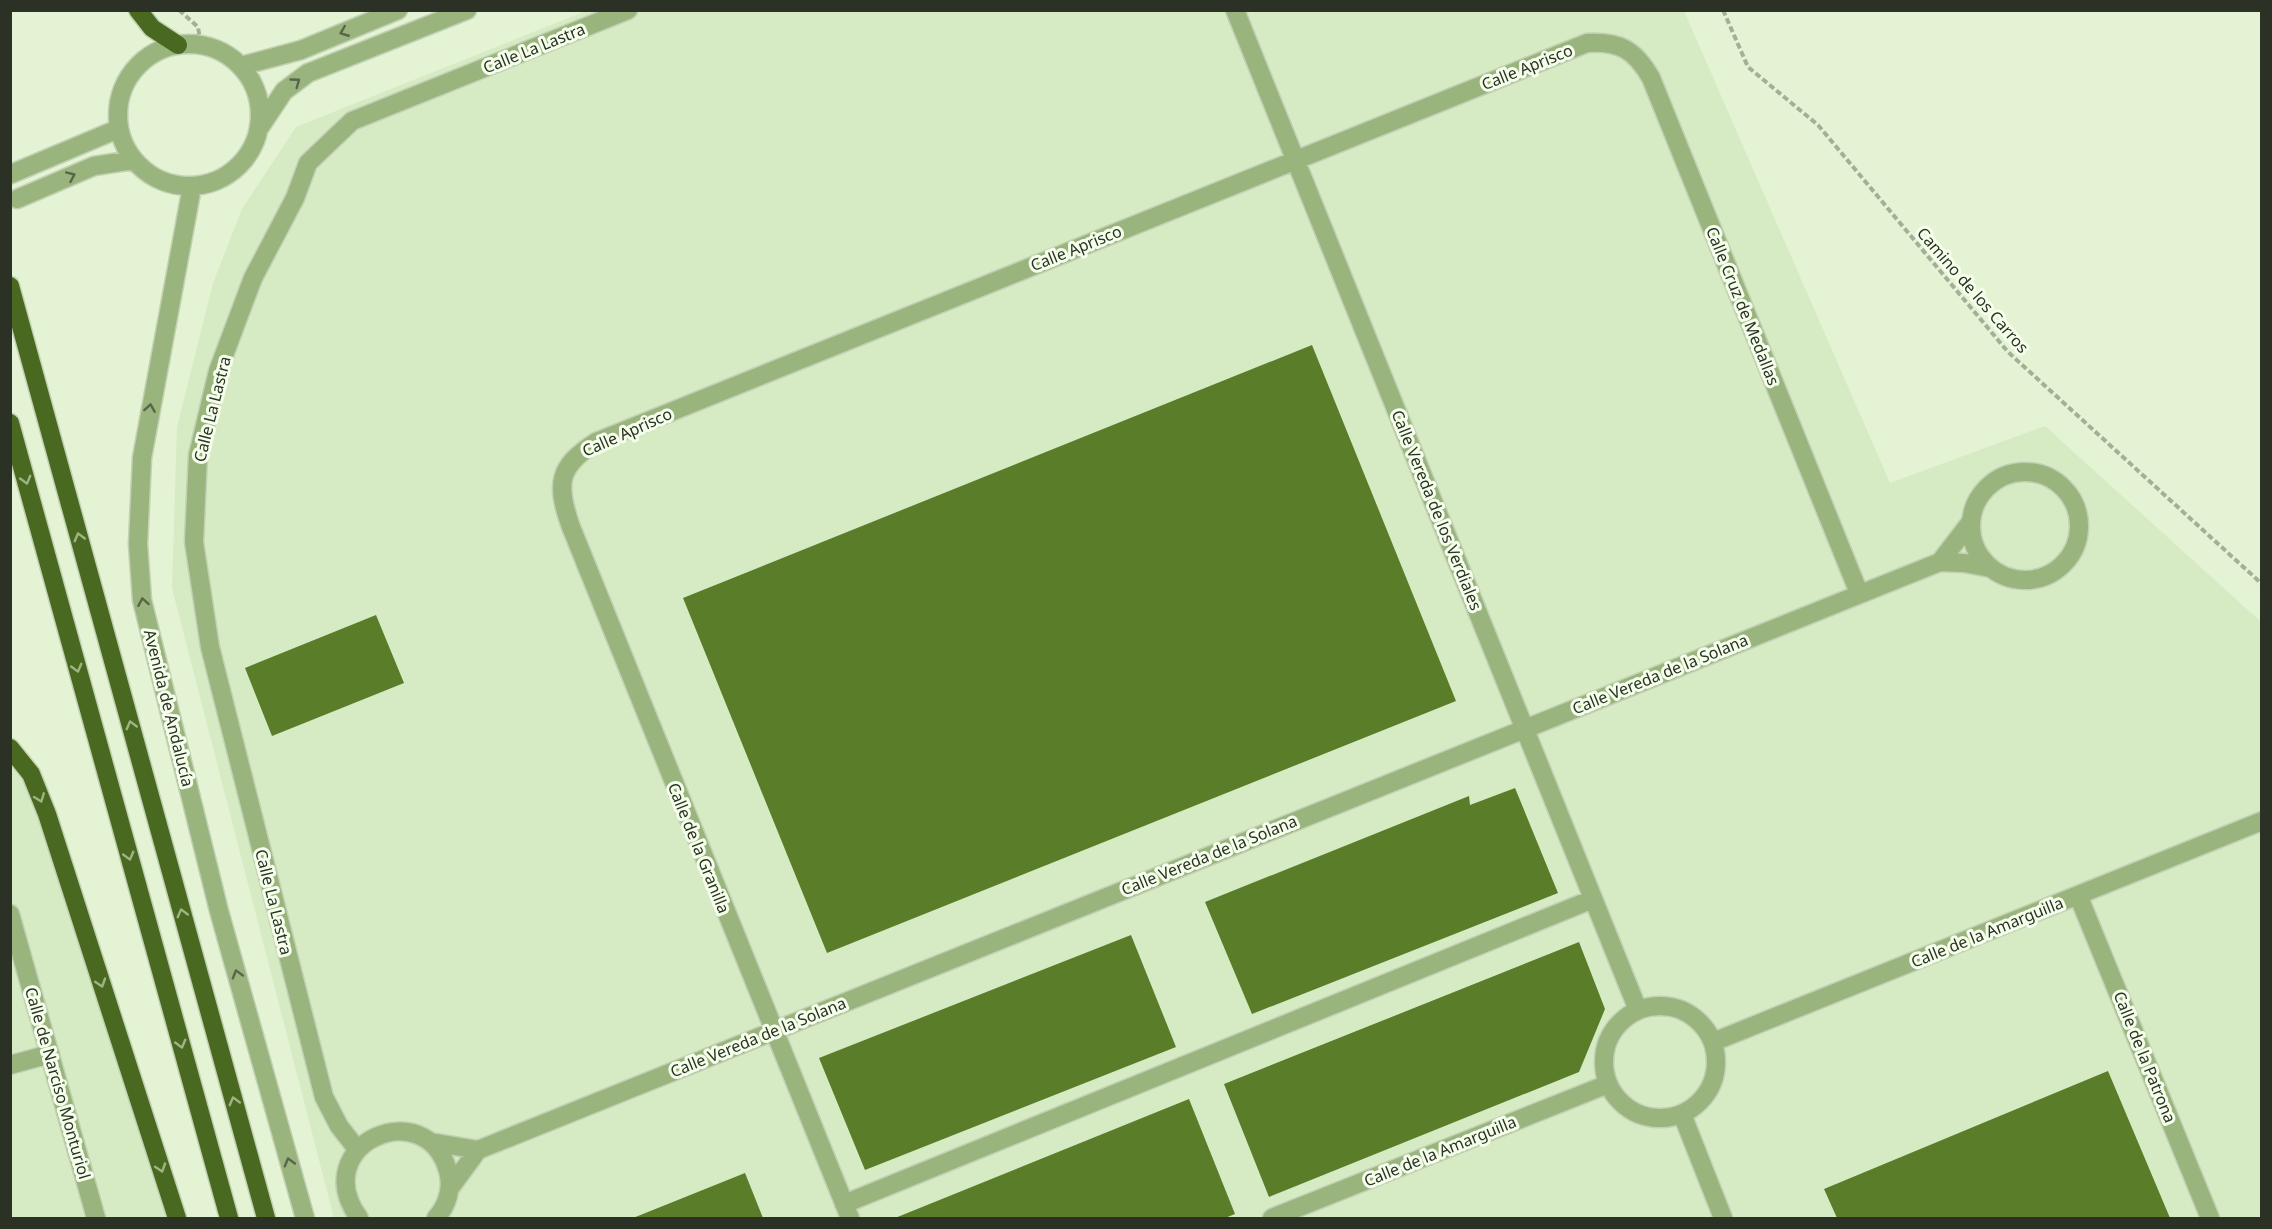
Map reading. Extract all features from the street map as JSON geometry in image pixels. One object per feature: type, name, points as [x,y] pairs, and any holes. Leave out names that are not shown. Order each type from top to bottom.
[{"type":"highway","points":[[138,10],[152,28],[178,45]]},
{"type":"highway","points":[[10,286],[266,1218]]},
{"type":"highway","points":[[10,423],[229,1218]]},
{"type":"highway","points":[[10,748],[31,774],[47,814],[177,1218]]},
{"type":"street","points":[[241,66],[301,50],[398,10]]},
{"type":"street","points":[[260,128],[260,105],[254,84],[241,66],[223,52],[201,45],[178,45],[156,52],[138,65],[124,84],[118,106],[118,129],[133,160],[149,175],[169,184],[192,187],[216,182],[236,169],[252,150],[260,128],[284,91],[308,74],[467,10]]},
{"type":"street","name":"Calle La Lastra","points":[[357,1149],[339,1126],[324,1096],[210,647],[194,542],[198,455],[218,371],[253,278],[295,198],[308,163],[352,121],[628,10]]},
{"type":"street","name":"Calle Vereda de los Verdiales","points":[[1235,10],[1638,1010]]},
{"type":"street","name":"Calle Aprisco","points":[[562,474],[576,454],[596,442],[1587,43],[1602,42]]},
{"type":"street","name":"Calle Cruz de Medallas","points":[[1602,42],[1624,47],[1640,59],[1651,78],[1859,593]]},
{"type":"street","points":[[11,174],[118,129]]},
{"type":"street","points":[[17,199],[94,166],[133,160]]},
{"type":"street","name":"Avenida de Andalucía","points":[[192,187],[154,381],[142,458],[138,544],[142,600],[219,911],[305,1218]]},
{"type":"street","points":[[1940,562],[1970,523],[1975,505],[1984,490],[1999,479],[2016,473],[2034,473],[2051,478],[2065,490],[2075,505],[2079,522],[2078,540],[2070,557],[2058,570],[2042,578],[2024,581],[2006,577],[1990,568],[1979,555],[1972,540],[1970,523]]},
{"type":"street","name":"Calle de la Granilla","points":[[562,474],[561,501],[571,527],[847,1211]]},
{"type":"street","name":"Calle Vereda de la Solana","points":[[478,1150],[1859,593],[1940,562],[1964,563],[1990,568]]},
{"type":"street","name":"Calle de la Amarguilla","points":[[1713,1042],[2262,822]]},
{"type":"street","name":"Calle de la Patrona","points":[[2078,895],[2210,1218]]},
{"type":"street","points":[[847,1211],[1593,899]]},
{"type":"street","name":"Calle de Narciso Monturiol","points":[[10,914],[96,1218]]},
{"type":"street","points":[[1660,1006],[1682,1010],[1701,1023],[1713,1042],[1716,1064],[1712,1085],[1700,1102],[1682,1114],[1660,1118],[1639,1114],[1621,1102],[1608,1084],[1604,1063],[1608,1041],[1619,1023],[1638,1010],[1660,1006]]},
{"type":"street","points":[[10,1065],[50,1053]]},
{"type":"street","name":"Calle de la Amarguilla","points":[[1272,1218],[1608,1084]]},
{"type":"street","points":[[1682,1114],[1723,1218]]},
{"type":"street","points":[[359,1218],[350,1206],[345,1177],[349,1162],[357,1149],[369,1139],[384,1132],[400,1131],[416,1134],[430,1143],[446,1163],[450,1188]]},
{"type":"street","points":[[430,1143],[478,1150],[450,1188],[446,1203],[435,1218]]},
{"type":"path","points":[[179,10],[198,27],[201,45]]},
{"type":"path","name":"Camino de los Carros","points":[[1723,10],[1748,67],[1818,125],[2008,352],[2262,584]]},
{"type":"shaded area","points":[[586,11],[1684,11],[1890,483],[2045,426],[2261,622],[2261,1218],[334,1218],[172,588],[177,427],[213,283],[242,209],[296,127]]},
{"type":"shaded area","points":[[10,748],[22,762],[177,1218],[11,1218]]},
{"type":"building","points":[[1312,345],[1456,701],[827,953],[683,598]]},
{"type":"building","points":[[376,615],[404,683],[272,736],[245,668]]},
{"type":"building","points":[[1515,788],[1558,893],[1252,1014],[1205,902],[1469,796],[1470,805]]},
{"type":"building","points":[[1131,935],[1176,1047],[865,1170],[819,1058]]},
{"type":"building","points":[[1579,942],[1605,1009],[1579,1072],[1269,1197],[1224,1084]]},
{"type":"building","points":[[2108,1071],[2170,1218],[1837,1218],[1824,1189]]},
{"type":"building","points":[[1189,1099],[1235,1214],[1225,1218],[895,1218]]},
{"type":"building","points":[[745,1173],[763,1218],[633,1218]]}]
